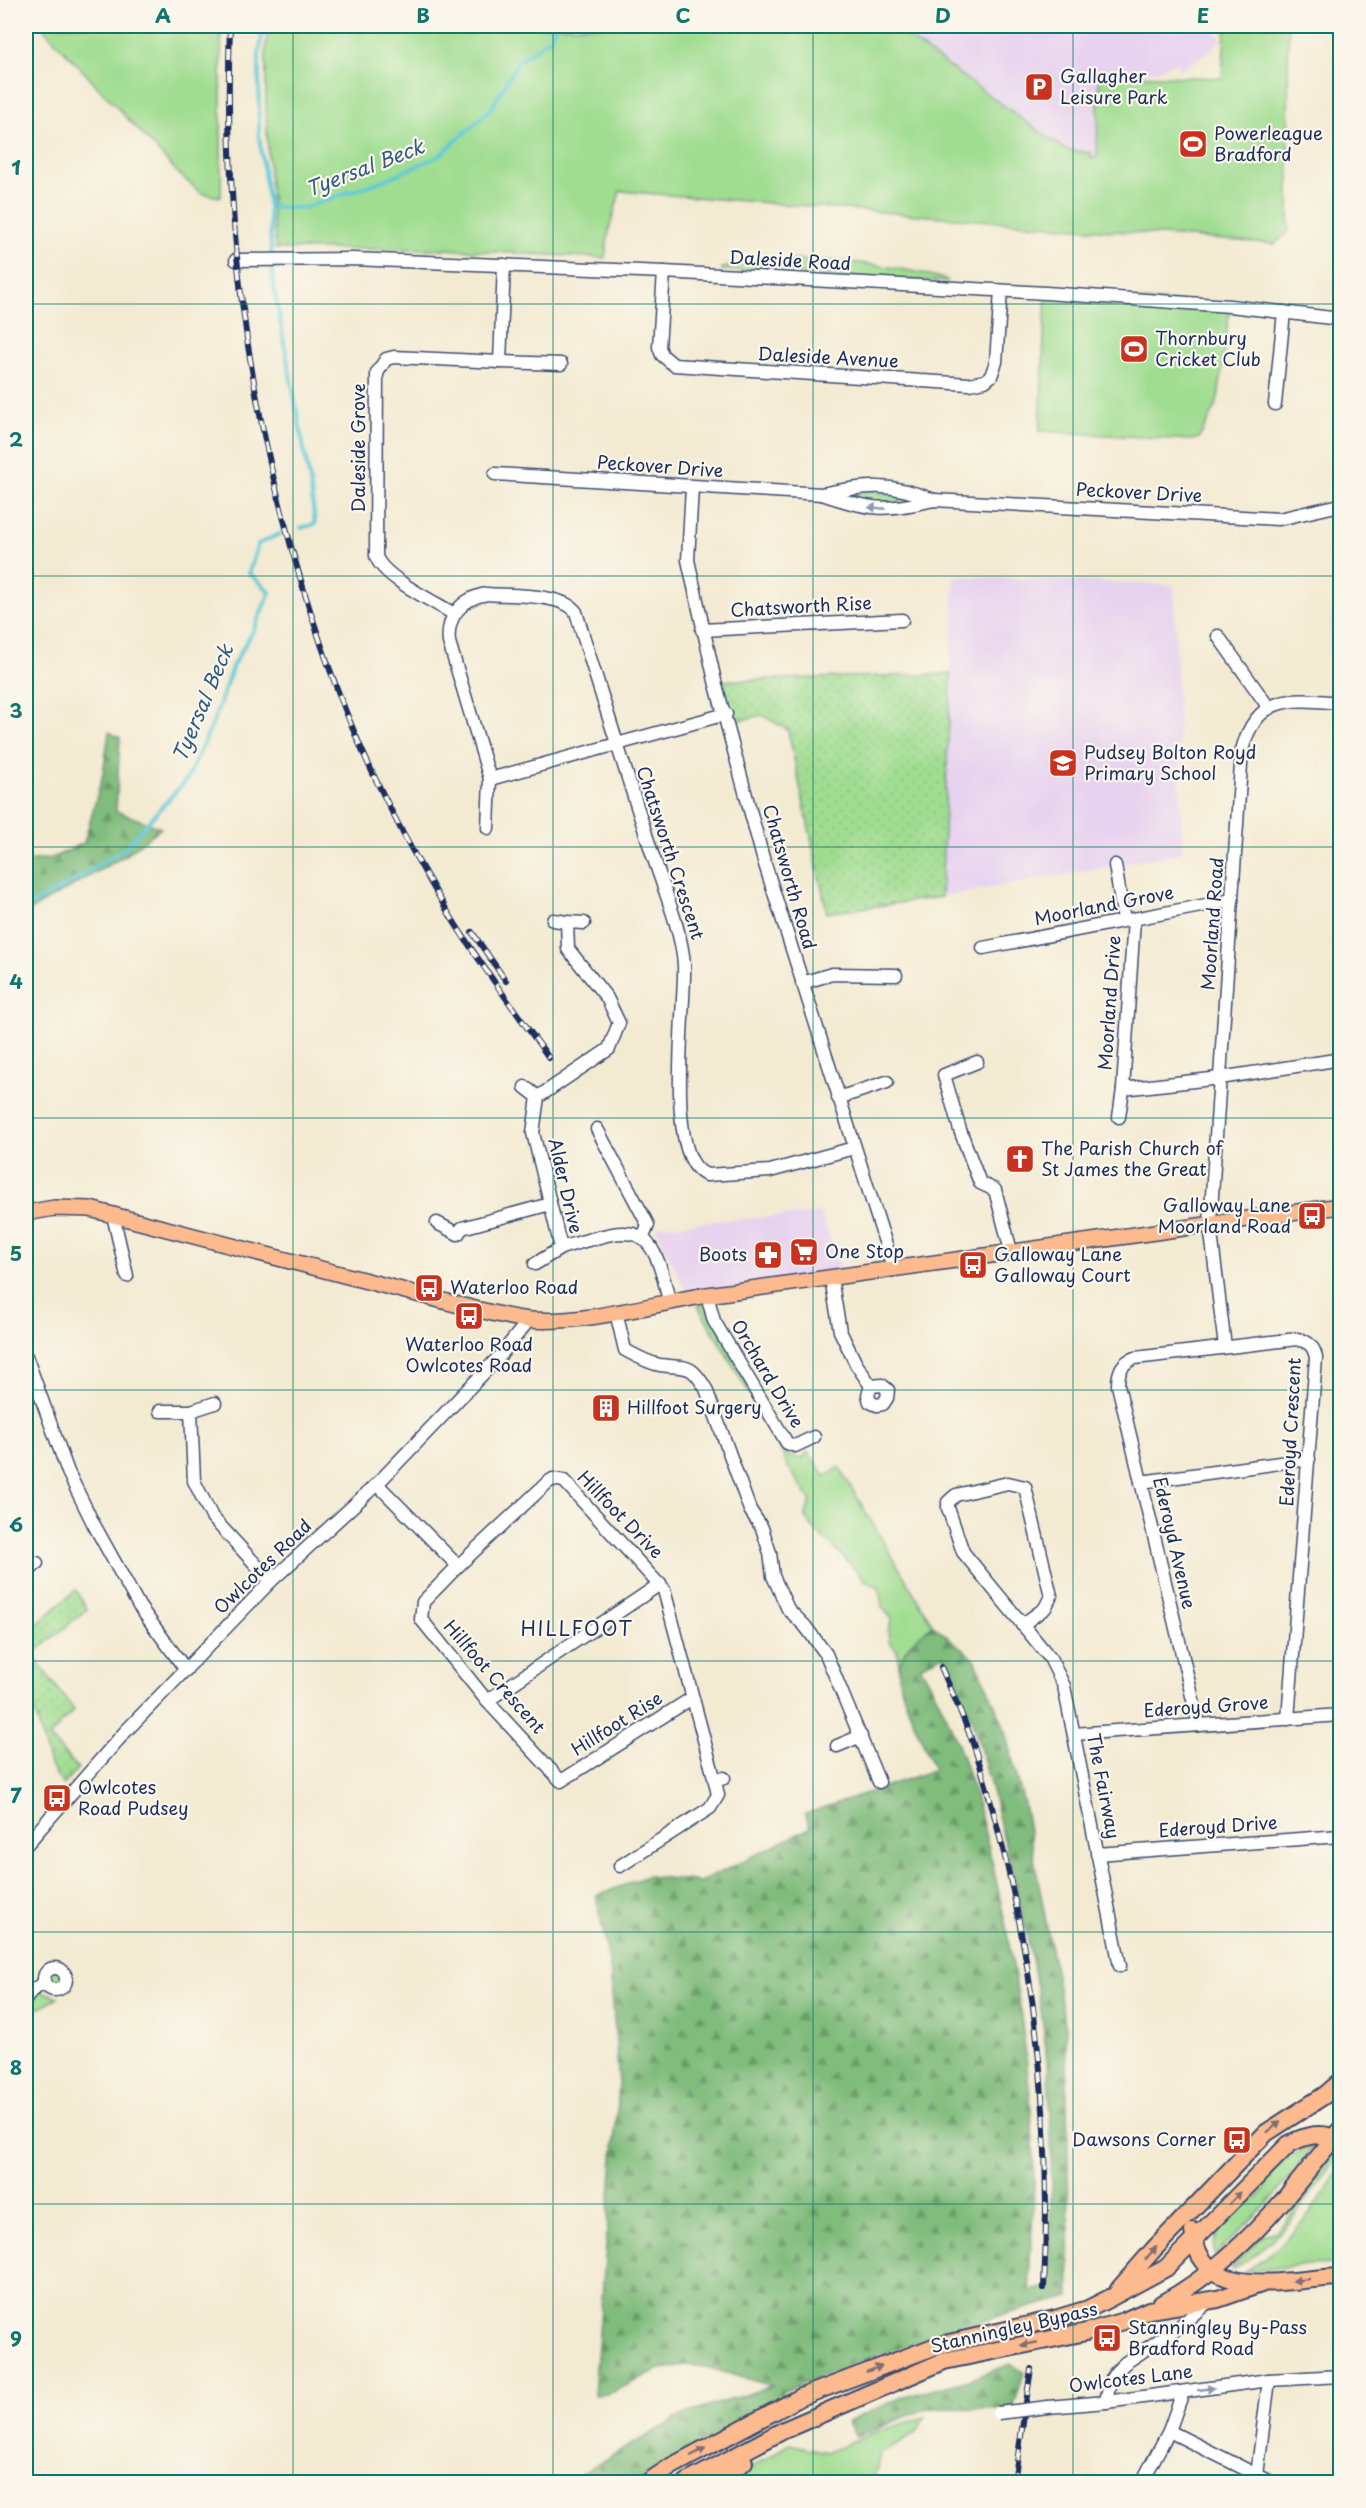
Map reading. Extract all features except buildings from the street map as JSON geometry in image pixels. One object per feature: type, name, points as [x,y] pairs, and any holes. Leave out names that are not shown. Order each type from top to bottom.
[{"type":"highway","points":[[1112,2296],[1266,2133],[1341,2082]]},
{"type":"highway","name":"Stanningley Bypass","points":[[648,2482],[672,2466],[801,2397],[936,2346],[1055,2319],[1088,2309],[1166,2268],[1289,2144],[1311,2135],[1339,2136]]},
{"type":"highway","points":[[1149,2310],[1186,2291],[1212,2270],[1262,2224],[1339,2136]]},
{"type":"highway","points":[[1203,2198],[1195,2216],[1194,2240],[1200,2256],[1212,2270],[1233,2280],[1261,2284],[1341,2277]]},
{"type":"highway","name":"Stanningley Bypass","points":[[687,2482],[784,2430],[944,2361],[1096,2330],[1149,2310],[1209,2301],[1261,2284]]},
{"type":"highway","points":[[715,2482],[746,2460],[854,2400]]},
{"type":"main road","points":[[26,1213],[54,1208],[90,1209],[407,1292],[529,1320],[568,1319],[707,1295],[1341,1206]]},
{"type":"street","name":"Daleside Road","points":[[236,260],[279,259],[504,265],[664,272],[1218,305],[1341,319]]},
{"type":"street","points":[[500,362],[504,265]]},
{"type":"street","name":"Daleside Avenue","points":[[664,272],[659,347],[662,355],[674,365],[969,384],[985,381],[994,369],[1000,291]]},
{"type":"street","points":[[1275,404],[1278,349],[1284,312]]},
{"type":"street","name":"Daleside Grove","points":[[454,614],[378,564],[376,556],[377,373],[387,359],[394,357],[561,364]]},
{"type":"street","name":"Peckover Drive","points":[[495,474],[822,494],[875,485],[934,500],[1280,519],[1341,505]]},
{"type":"street","name":"Chatsworth Road","points":[[692,487],[688,560],[702,630],[763,858],[894,1270]]},
{"type":"street","name":"Peckover Drive","points":[[822,494],[881,509],[900,508],[934,500]]},
{"type":"street","name":"Chatsworth Crescent","points":[[454,614],[470,599],[487,594],[555,600],[571,606],[576,612],[682,948],[684,967],[679,1105],[681,1125],[693,1162],[701,1173],[707,1175],[770,1171],[855,1148]]},
{"type":"street","points":[[454,614],[450,623],[449,642],[490,779],[488,828]]},
{"type":"street","name":"Chatsworth Rise","points":[[702,630],[902,620]]},
{"type":"street","points":[[1218,636],[1269,708],[1294,699],[1341,703]]},
{"type":"street","name":"Moorland Road","points":[[1225,1347],[1210,1225],[1242,750],[1252,724],[1269,708]]},
{"type":"street","points":[[490,779],[726,714]]},
{"type":"street","name":"Moorland Drive","points":[[1115,865],[1129,919],[1123,1089],[1119,1117]]},
{"type":"street","name":"Moorland Grove","points":[[983,948],[1232,900]]},
{"type":"street","points":[[552,920],[584,923]]},
{"type":"street","points":[[525,1087],[538,1097],[609,1049],[619,1023],[607,998],[568,949],[567,922]]},
{"type":"street","points":[[802,983],[832,974],[896,975]]},
{"type":"street","name":"Moorland Drive","points":[[1123,1089],[1220,1078],[1335,1060],[1341,1054]]},
{"type":"street","points":[[977,1062],[944,1075],[960,1130],[980,1183],[995,1190],[1011,1251]]},
{"type":"street","points":[[838,1098],[887,1082]]},
{"type":"street","name":"Alder Drive","points":[[538,1097],[533,1133],[561,1248]]},
{"type":"street","points":[[597,1129],[648,1225],[643,1237],[653,1248],[663,1270],[669,1301]]},
{"type":"street","points":[[974,1163],[988,1160]]},
{"type":"street","points":[[437,1222],[458,1234],[462,1228],[550,1204]]},
{"type":"street","points":[[113,1215],[127,1276]]},
{"type":"street","name":"Alder Drive","points":[[535,1264],[561,1248],[605,1235],[627,1232],[643,1237]]},
{"type":"street","points":[[831,1278],[840,1331],[856,1364],[872,1386]]},
{"type":"street","name":"Orchard Drive","points":[[707,1295],[714,1321],[787,1443],[795,1446],[814,1437]]},
{"type":"street","points":[[616,1312],[626,1350],[658,1365],[683,1366],[695,1372],[706,1389],[750,1509],[762,1528],[770,1553],[773,1576],[788,1609],[805,1626],[826,1654],[879,1782]]},
{"type":"street","name":"Owlcotes Road","points":[[26,1845],[124,1733],[271,1581],[377,1484],[498,1358],[529,1320]]},
{"type":"street","name":"Ederoyd Crescent","points":[[1120,1369],[1129,1360],[1135,1358],[1297,1339],[1303,1340],[1313,1348],[1316,1358],[1288,1719]]},
{"type":"street","points":[[26,1356],[68,1472],[93,1523],[139,1606],[186,1670]]},
{"type":"street","name":"Ederoyd Avenue","points":[[1120,1369],[1118,1384],[1199,1725]]},
{"type":"street","points":[[160,1411],[191,1411],[215,1403]]},
{"type":"street","points":[[191,1411],[194,1481],[212,1517],[271,1581]]},
{"type":"street","points":[[1142,1482],[1308,1459]]},
{"type":"street","name":"Hillfoot Drive","points":[[459,1566],[547,1483],[553,1479],[559,1479],[568,1485],[660,1584],[668,1599],[693,1698],[720,1780],[718,1795],[710,1808],[620,1866]]},
{"type":"street","name":"The Fairway","points":[[1023,1625],[1045,1608],[1051,1596],[1025,1487],[1008,1483],[956,1495],[948,1502],[948,1508],[963,1552],[1050,1658],[1064,1686],[1120,1965]]},
{"type":"street","points":[[377,1484],[459,1566]]},
{"type":"street","points":[[26,1574],[38,1563]]},
{"type":"street","name":"Hillfoot Crescent","points":[[459,1566],[423,1602],[421,1619],[488,1701],[561,1781]]},
{"type":"street","points":[[488,1701],[660,1584]]},
{"type":"street","name":"Hillfoot Rise","points":[[561,1781],[693,1698]]},
{"type":"street","name":"Ederoyd Grove","points":[[1074,1734],[1341,1715]]},
{"type":"street","points":[[837,1746],[861,1736]]},
{"type":"street","name":"Ederoyd Drive","points":[[1097,1854],[1341,1836]]},
{"type":"street","points":[[26,1999],[31,1991],[44,1983]]},
{"type":"street","points":[[1106,2402],[1110,2381],[1125,2363],[1179,2327],[1209,2301]]},
{"type":"street","name":"Owlcotes Lane","points":[[998,2413],[1106,2402],[1269,2380],[1341,2376]]},
{"type":"street","points":[[1257,2475],[1269,2380]]},
{"type":"street","points":[[1142,2482],[1169,2431],[1183,2392]]},
{"type":"street","points":[[1169,2431],[1271,2482]]},
{"type":"shaded area","name":"Gallagher Leisure Park","points":[[912,26],[1223,26],[1216,33],[1222,39],[1206,54],[1180,70],[1176,62],[1157,71],[1130,71],[1128,159],[1091,159],[1091,153],[1066,150],[903,33]]},
{"type":"shaded area","points":[[1336,555],[1340,555],[1340,653],[1329,652]]},
{"type":"shaded area","name":"Pudsey Bolton Royd Primary School","points":[[954,576],[1174,585],[1182,853],[941,897]]},
{"type":"shaded area","points":[[820,1213],[844,1276],[689,1298],[655,1226]]},
{"type":"green space","points":[[41,26],[221,26],[221,197],[201,193],[180,175]]},
{"type":"green space","points":[[267,26],[912,26],[903,34],[1066,150],[1091,153],[1091,159],[1097,157],[1099,74],[1222,78],[1225,32],[1232,26],[1288,26],[1289,231],[1275,244],[620,191],[609,230],[605,258],[443,249],[276,249],[267,138]]},
{"type":"green space","points":[[794,260],[852,262],[890,267],[947,280],[947,282],[722,270],[722,268],[748,263]]},
{"type":"green space","name":"Thornbury Cricket Club","points":[[1046,293],[1230,306],[1216,406],[1199,438],[1191,440],[1040,431]]},
{"type":"green space","points":[[873,491],[919,499],[887,505],[840,495]]},
{"type":"green space","points":[[951,674],[941,897],[827,913],[788,730],[762,715],[728,723],[715,681]]},
{"type":"green space","points":[[109,732],[120,738],[116,811],[161,828],[124,856],[26,913],[26,861],[52,858],[84,843],[103,774]]},
{"type":"green space","points":[[705,1305],[789,1456],[803,1458],[808,1452],[826,1477],[839,1467],[933,1625],[907,1648],[899,1666],[897,1650],[889,1642],[888,1631],[892,1619],[882,1607],[879,1587],[866,1581],[834,1547],[814,1530],[805,1515],[811,1501],[787,1465],[775,1437],[698,1306]]},
{"type":"green space","points":[[76,1590],[87,1609],[32,1655],[74,1710],[49,1737],[78,1768],[63,1785],[50,1765],[35,1712],[26,1699],[26,1634]]},
{"type":"green space","points":[[933,1625],[975,1659],[1003,1724],[1024,1804],[1066,2029],[1070,2297],[924,2339],[782,2392],[786,2399],[744,2419],[634,2482],[567,2482],[683,2415],[772,2386],[706,2367],[686,2365],[657,2370],[609,2394],[594,2395],[619,2084],[610,1966],[596,1896],[647,1876],[701,1882],[810,1828],[805,1814],[934,1770],[902,1691],[899,1668],[907,1649]],"holes":[[[944,1655],[978,1739],[996,1805],[1026,1929],[1044,2032],[1051,2160],[1048,2287],[1030,2291],[1034,2196],[1031,2108],[1024,2034],[1006,1925],[977,1802],[959,1746],[935,1692],[920,1666]]]},
{"type":"green space","points":[[55,1968],[63,1971],[66,1979],[63,1987],[55,1990],[47,1987],[44,1979],[47,1971]]},
{"type":"green space","points":[[40,1991],[58,1997],[26,2016],[26,2010]]},
{"type":"green space","points":[[1313,2148],[1268,2203],[1215,2255],[1215,2242],[1224,2222],[1264,2191],[1268,2180],[1281,2163],[1293,2155]]},
{"type":"green space","points":[[1334,2154],[1338,2156],[1286,2227],[1253,2256],[1232,2270],[1231,2268],[1264,2235],[1277,2231],[1291,2215],[1295,2202]]},
{"type":"green space","points":[[1340,2166],[1340,2264],[1300,2265],[1243,2272],[1272,2253],[1299,2226],[1322,2196]]},
{"type":"green space","points":[[1010,2364],[1024,2372],[1013,2409],[928,2408],[856,2436],[847,2422],[900,2398],[969,2380]]},
{"type":"green space","points":[[925,2417],[917,2432],[880,2454],[873,2482],[728,2482],[789,2444],[827,2452],[873,2433]]},
{"type":"waterway","name":"Tyersal Beck","points":[[263,26],[259,55],[259,136],[269,207],[273,282],[310,482],[315,524],[301,528]]},
{"type":"waterway","name":"Tyersal Beck","points":[[269,207],[304,208],[384,180],[439,156],[490,110],[518,62],[551,37],[555,26]]},
{"type":"waterway","name":"Tyersal Beck","points":[[26,905],[72,882],[123,850],[187,779],[213,723],[233,665],[253,631],[270,592],[249,573],[258,544],[280,534]]},
{"type":"railway","points":[[230,26],[231,170],[244,313],[254,384],[268,455],[305,594],[350,722],[399,825],[460,931],[549,1058]]},
{"type":"railway","points":[[472,932],[506,981]]},
{"type":"railway","points":[[941,1667],[971,1738],[986,1785],[1007,1865],[1028,1970],[1044,2128],[1046,2181],[1044,2288]]},
{"type":"railway","points":[[1014,2482],[1031,2369]]},
{"type":"place","name":"Gallagher Leisure Park","points":[[1039,87]]},
{"type":"place","name":"Powerleague Bradford","points":[[1193,144]]},
{"type":"place","name":"Thornbury Cricket Club","points":[[1134,349]]},
{"type":"place","name":"Pudsey Bolton Royd Primary School","points":[[1063,763]]},
{"type":"place","name":"The Parish Church of St James the Great","points":[[1020,1159]]},
{"type":"place","name":"Galloway Lane Moorland Road","points":[[1312,1216]]},
{"type":"place","name":"One Stop","points":[[804,1252]]},
{"type":"place","name":"Boots","points":[[768,1255]]},
{"type":"place","name":"Galloway Lane Galloway Court","points":[[973,1265]]},
{"type":"place","name":"Waterloo Road","points":[[429,1288]]},
{"type":"place","name":"Waterloo Road Owlcotes Road","points":[[469,1316]]},
{"type":"place","name":"Hillfoot Surgery","points":[[606,1408]]},
{"type":"place","name":"Owlcotes Road Pudsey","points":[[57,1798]]},
{"type":"place","name":"Dawsons Corner","points":[[1237,2140]]},
{"type":"place","name":"Stanningley By-Pass Bradford Road","points":[[1107,2338]]},
{"type":"district","name":"HILLFOOT","points":[[577,1629]]}]
